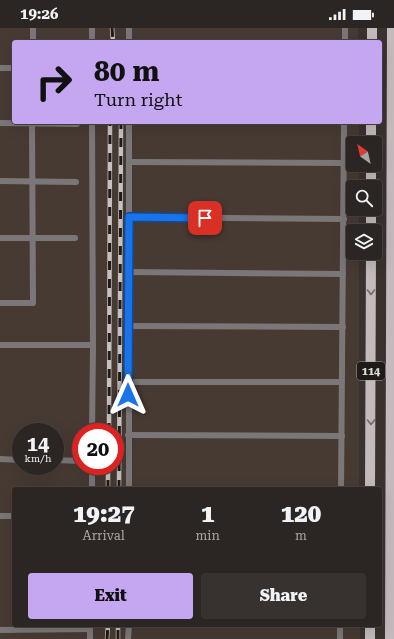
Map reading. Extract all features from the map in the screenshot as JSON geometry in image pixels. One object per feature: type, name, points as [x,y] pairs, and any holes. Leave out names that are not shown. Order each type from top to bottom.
[{"type":"main road","points":[[372,28],[372,40]]},
{"type":"main road","name":"114","points":[[390,639],[392,28]]},
{"type":"main road","points":[[371,124],[371,136]]},
{"type":"main road","name":"114","points":[[370,487],[371,260]]},
{"type":"main road","points":[[370,627],[370,639]]},
{"type":"lane","points":[[33,28],[33,40]]},
{"type":"lane","points":[[92,28],[92,40]]},
{"type":"lane","points":[[129,28],[129,40]]},
{"type":"lane","points":[[345,28],[345,40]]},
{"type":"lane","points":[[0,68],[12,68]]},
{"type":"lane","points":[[0,123],[12,123]]},
{"type":"lane","points":[[0,303],[33,304],[32,124]]},
{"type":"lane","points":[[92,124],[92,423]]},
{"type":"lane","points":[[128,487],[129,124]]},
{"type":"lane","points":[[341,487],[344,124]]},
{"type":"lane","points":[[129,162],[344,162]]},
{"type":"lane","points":[[0,181],[76,182]]},
{"type":"lane","points":[[129,217],[344,219]]},
{"type":"lane","points":[[0,238],[75,238]]},
{"type":"lane","points":[[129,272],[343,274]]},
{"type":"lane","points":[[129,326],[343,327]]},
{"type":"lane","points":[[0,345],[93,345]]},
{"type":"lane","points":[[128,382],[342,382]]},
{"type":"lane","points":[[128,435],[342,436]]},
{"type":"lane","points":[[0,460],[12,460]]},
{"type":"lane","points":[[92,475],[92,487]]},
{"type":"lane","points":[[0,516],[12,516]]},
{"type":"lane","points":[[0,630],[90,627],[90,639]]},
{"type":"lane","points":[[128,627],[128,639]]},
{"type":"lane","points":[[340,627],[340,639]]},
{"type":"shaded area","points":[[0,28],[358,28],[358,40],[12,40],[12,124],[359,124],[359,136],[346,136],[346,172],[359,172],[359,180],[346,180],[346,216],[359,216],[359,224],[346,224],[346,260],[359,260],[359,487],[12,487],[12,627],[360,627],[360,639],[0,639]]},
{"type":"railway","points":[[112,28],[113,40]]},
{"type":"railway","points":[[109,423],[110,124]]},
{"type":"railway","points":[[119,487],[121,124]]},
{"type":"railway","points":[[108,475],[108,487]]},
{"type":"railway","points":[[107,639],[108,627]]},
{"type":"railway","points":[[118,627],[118,639]]},
{"type":"route","points":[[128,395],[129,217],[205,218]]}]
